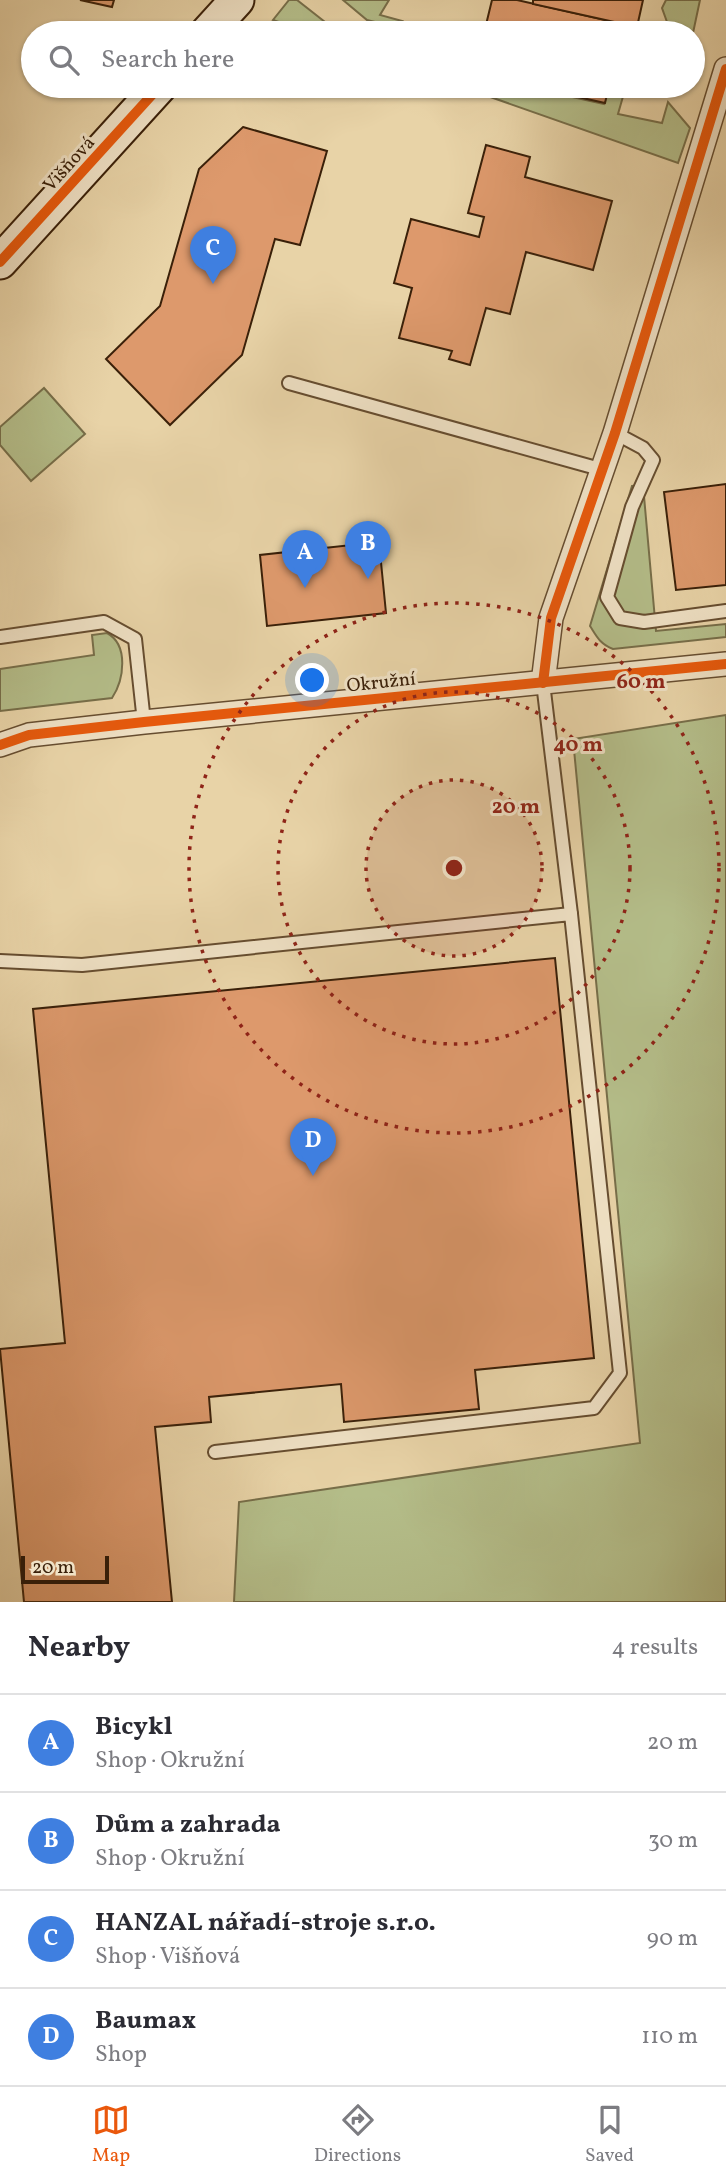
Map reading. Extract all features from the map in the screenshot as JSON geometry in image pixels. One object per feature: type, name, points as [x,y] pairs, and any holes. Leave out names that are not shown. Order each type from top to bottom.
[{"type":"street","points":[[218,21],[237,0]]},
{"type":"street","points":[[543,683],[551,618],[600,469],[615,433],[726,69]]},
{"type":"street","name":"Višňová","points":[[0,262],[149,98]]},
{"type":"street","name":"Okružní","points":[[0,745],[29,736],[144,722],[726,664]]},
{"type":"lane","points":[[289,383],[600,469]]},
{"type":"lane","points":[[615,433],[643,449],[653,460],[632,507],[607,597],[620,618],[644,622],[726,611]]},
{"type":"lane","points":[[0,636],[104,622],[135,639],[144,722]]},
{"type":"lane","points":[[215,1452],[594,1408],[620,1373],[572,914],[543,683]]},
{"type":"lane","points":[[0,961],[82,965],[572,914]]},
{"type":"green space","points":[[289,0],[297,0],[324,21],[276,21],[273,20]]},
{"type":"green space","points":[[343,0],[389,0],[380,15],[402,21],[371,21]]},
{"type":"green space","points":[[666,0],[700,0],[696,21],[667,21],[662,8]]},
{"type":"green space","points":[[493,98],[577,98],[604,104],[605,98],[623,98],[618,114],[662,123],[668,102],[690,128],[678,163]]},
{"type":"green space","points":[[44,388],[85,434],[31,481],[0,445],[0,427]]},
{"type":"green space","points":[[643,485],[656,631],[726,624],[726,637],[613,649],[597,637],[590,626],[632,486]]},
{"type":"green space","points":[[107,633],[119,646],[122,663],[119,682],[112,698],[0,711],[0,669],[94,655],[92,635]]},
{"type":"green space","points":[[726,715],[726,1602],[234,1602],[239,1502],[640,1443],[573,739]]},
{"type":"building","points":[[80,0],[114,0],[112,7]]},
{"type":"building","points":[[492,0],[517,0],[610,21],[487,21]]},
{"type":"building","points":[[533,0],[643,0],[638,21],[610,21],[533,4]]},
{"type":"building","points":[[583,98],[606,98],[605,103]]},
{"type":"building","points":[[243,127],[327,151],[300,245],[275,239],[242,355],[170,425],[106,359],[160,306],[199,169]]},
{"type":"building","points":[[486,145],[530,157],[525,177],[612,201],[593,270],[526,252],[510,314],[486,308],[470,365],[449,359],[452,351],[399,338],[412,288],[394,283],[411,219],[479,237],[484,217],[468,213]]},
{"type":"building","points":[[726,484],[726,585],[676,590],[664,492]]},
{"type":"building","points":[[379,542],[386,613],[267,626],[260,555]]},
{"type":"building","points":[[555,958],[594,1358],[475,1370],[479,1409],[344,1422],[341,1384],[209,1397],[211,1422],[155,1427],[172,1602],[24,1602],[0,1349],[65,1343],[33,1009]]},
{"type":"cycle path","points":[[543,683],[551,618],[615,433],[726,69]]},
{"type":"cycle path","points":[[0,262],[149,98]]},
{"type":"cycle path","points":[[0,745],[29,735],[144,722],[726,664]]},
{"type":"place","name":"HANZAL nářadí-stroje s.r.o.","points":[[213,284]]},
{"type":"place","name":"Dům a zahrada","points":[[368,579]]},
{"type":"place","name":"Bicykl","points":[[305,588]]},
{"type":"place","name":"Baumax","points":[[313,1176]]}]
